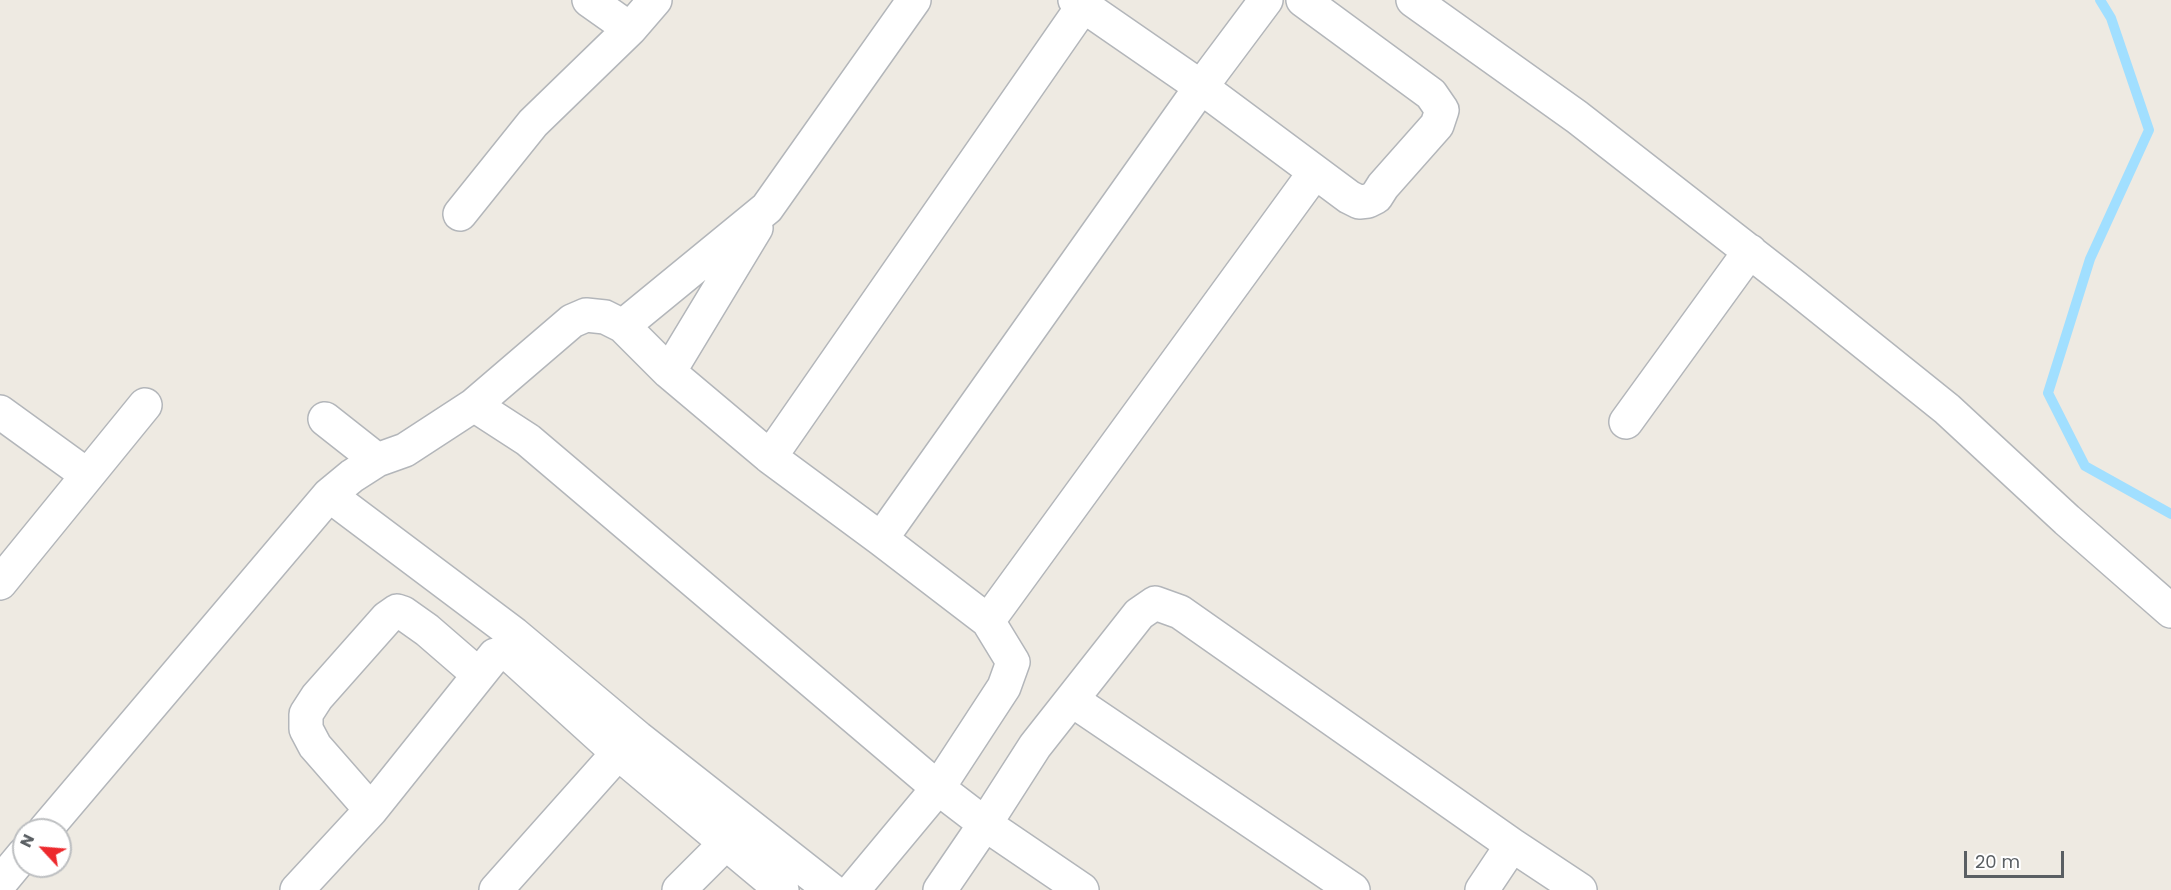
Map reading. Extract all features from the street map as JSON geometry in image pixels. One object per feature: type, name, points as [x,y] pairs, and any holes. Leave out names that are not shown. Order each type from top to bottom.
[{"type":"street","points":[[589,0],[630,29]]},
{"type":"street","points":[[460,214],[533,123],[630,29],[656,0]]},
{"type":"street","points":[[669,372],[767,208],[914,0]]},
{"type":"street","points":[[881,538],[1201,87],[1266,0]]},
{"type":"street","points":[[770,457],[1079,3],[1201,87],[1359,202],[1376,197],[1437,125],[1442,110],[1431,94],[1303,0]]},
{"type":"street","points":[[1413,0],[1577,117],[1750,251],[1947,409],[2067,520],[2171,611]]},
{"type":"street","points":[[987,621],[1315,172]]},
{"type":"street","points":[[623,326],[767,208]]},
{"type":"street","points":[[1626,422],[1750,251]]},
{"type":"street","points":[[55,818],[329,495],[352,476],[377,460],[405,450],[474,405],[572,321],[586,315],[605,317],[623,326],[669,372],[770,457],[881,538],[987,621],[1013,662],[1004,687],[938,788],[853,890]]},
{"type":"street","points":[[0,584],[145,405]]},
{"type":"street","points":[[474,405],[528,440],[938,788],[1082,890]]},
{"type":"street","points":[[0,412],[87,475]]},
{"type":"street","points":[[325,419],[377,460]]},
{"type":"street","points":[[329,495],[514,634],[638,738],[831,890]]},
{"type":"street","points":[[940,890],[986,824],[1035,746],[1139,614],[1155,603],[1180,612],[1512,845],[1580,890]]},
{"type":"street","points":[[370,810],[315,746],[306,729],[306,714],[314,701],[387,618],[397,611],[427,630],[479,675]]},
{"type":"street","points":[[297,890],[370,810],[495,655],[510,655],[618,753],[782,890]]},
{"type":"street","points":[[1072,700],[1353,890]]},
{"type":"street","points":[[496,890],[618,753]]},
{"type":"street","points":[[679,890],[726,843]]},
{"type":"street","points":[[1482,890],[1512,845]]},
{"type":"street","points":[[0,883],[12,868]]},
{"type":"waterway","points":[[2100,0],[2111,18],[2149,130],[2090,259],[2048,393],[2085,466],[2171,514]]}]
